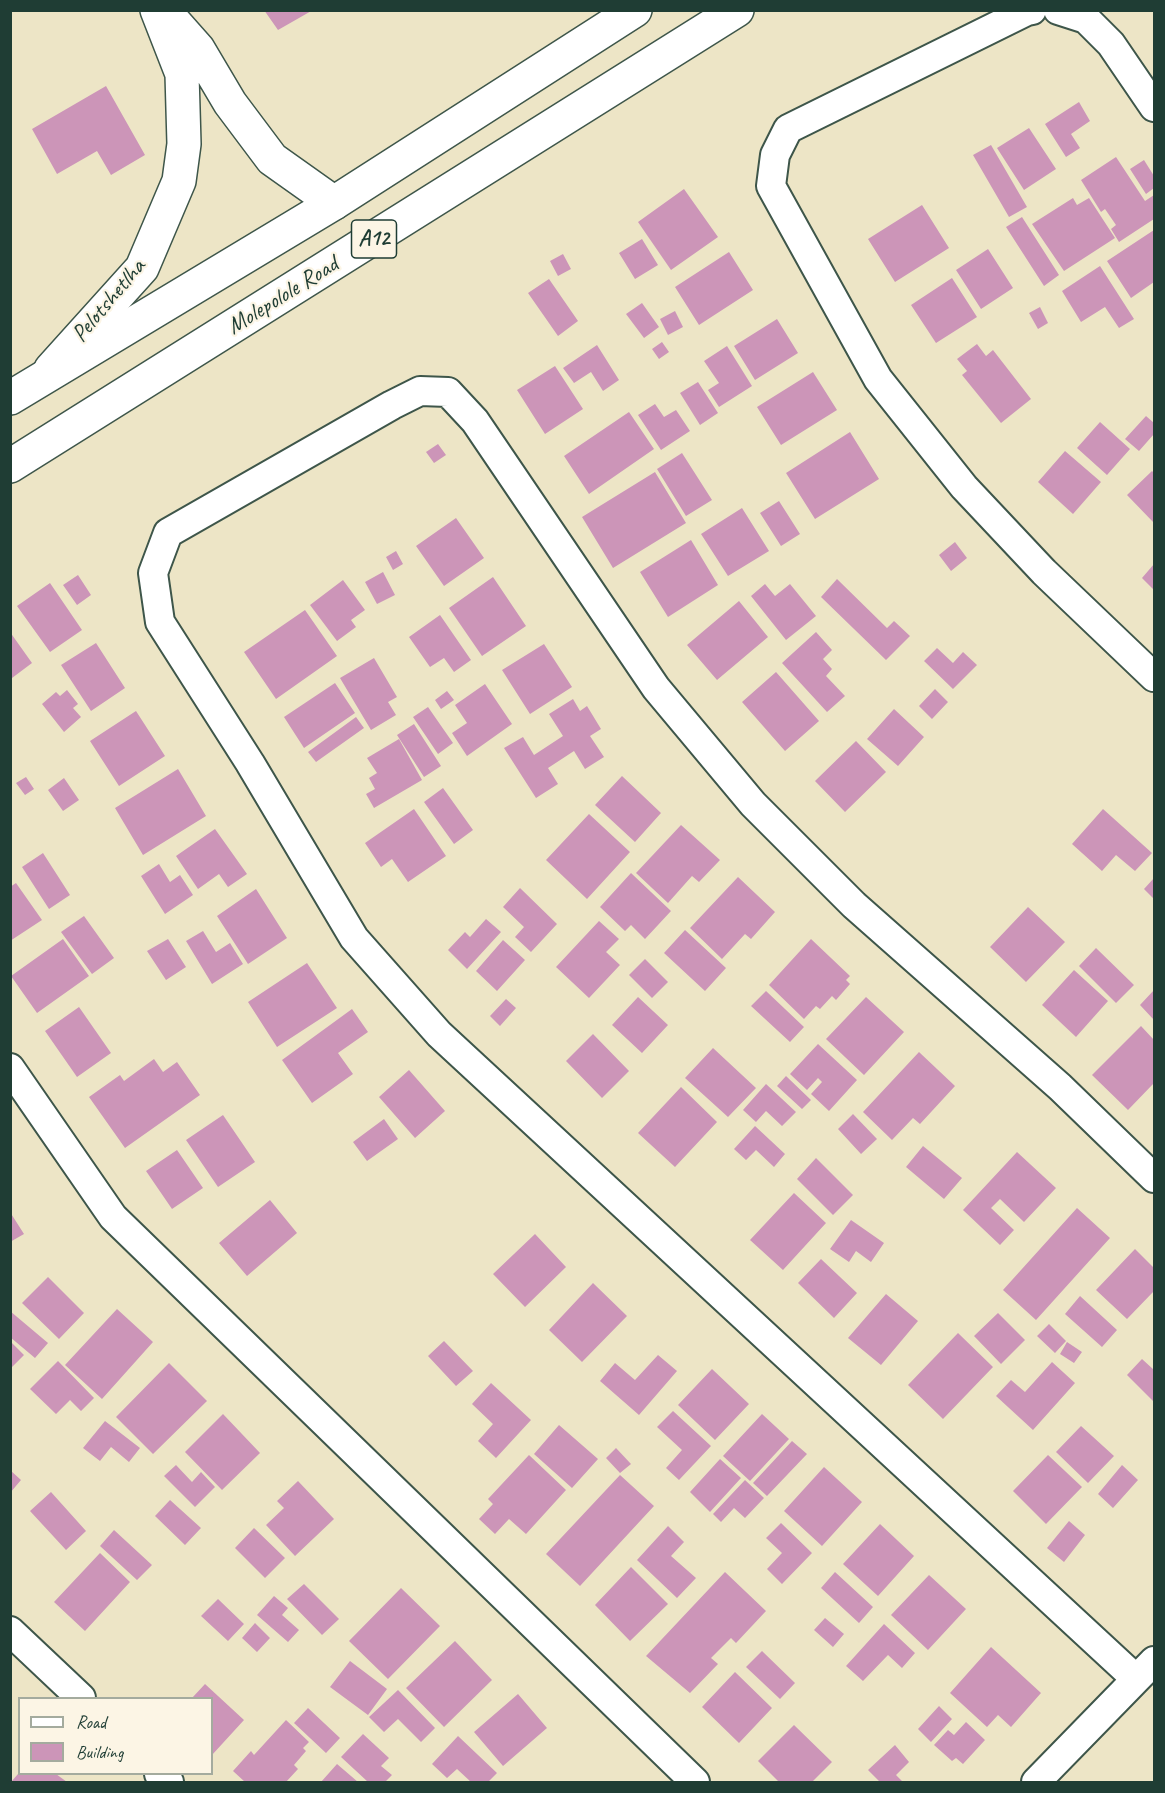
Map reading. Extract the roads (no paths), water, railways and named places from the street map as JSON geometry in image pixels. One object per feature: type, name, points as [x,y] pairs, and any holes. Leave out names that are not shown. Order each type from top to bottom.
[{"type":"main road","name":"Pelotshetlha","points":[[44,377],[142,268],[179,181],[184,119],[182,74],[158,10]]},
{"type":"main road","points":[[164,10],[198,49],[230,103],[272,159],[334,203]]},
{"type":"main road","name":"A12","points":[[10,398],[334,203],[635,10]]},
{"type":"main road","name":"Molepolole Road","points":[[10,466],[737,10]]},
{"type":"street","points":[[1032,10],[788,129],[775,155],[771,186],[885,388],[964,488],[1044,572],[1155,677]]},
{"type":"street","points":[[1058,10],[1086,19],[1111,44],[1155,107]]},
{"type":"street","points":[[1036,1782],[1145,1669],[439,1034],[354,938],[250,763],[159,622],[153,573],[168,533],[411,395],[420,391],[448,392],[475,421],[657,688],[753,804],[854,905],[1060,1087],[1155,1178]]},
{"type":"street","points":[[10,1068],[113,1217],[695,1782]]},
{"type":"street","points":[[10,1632],[80,1697]]}]
